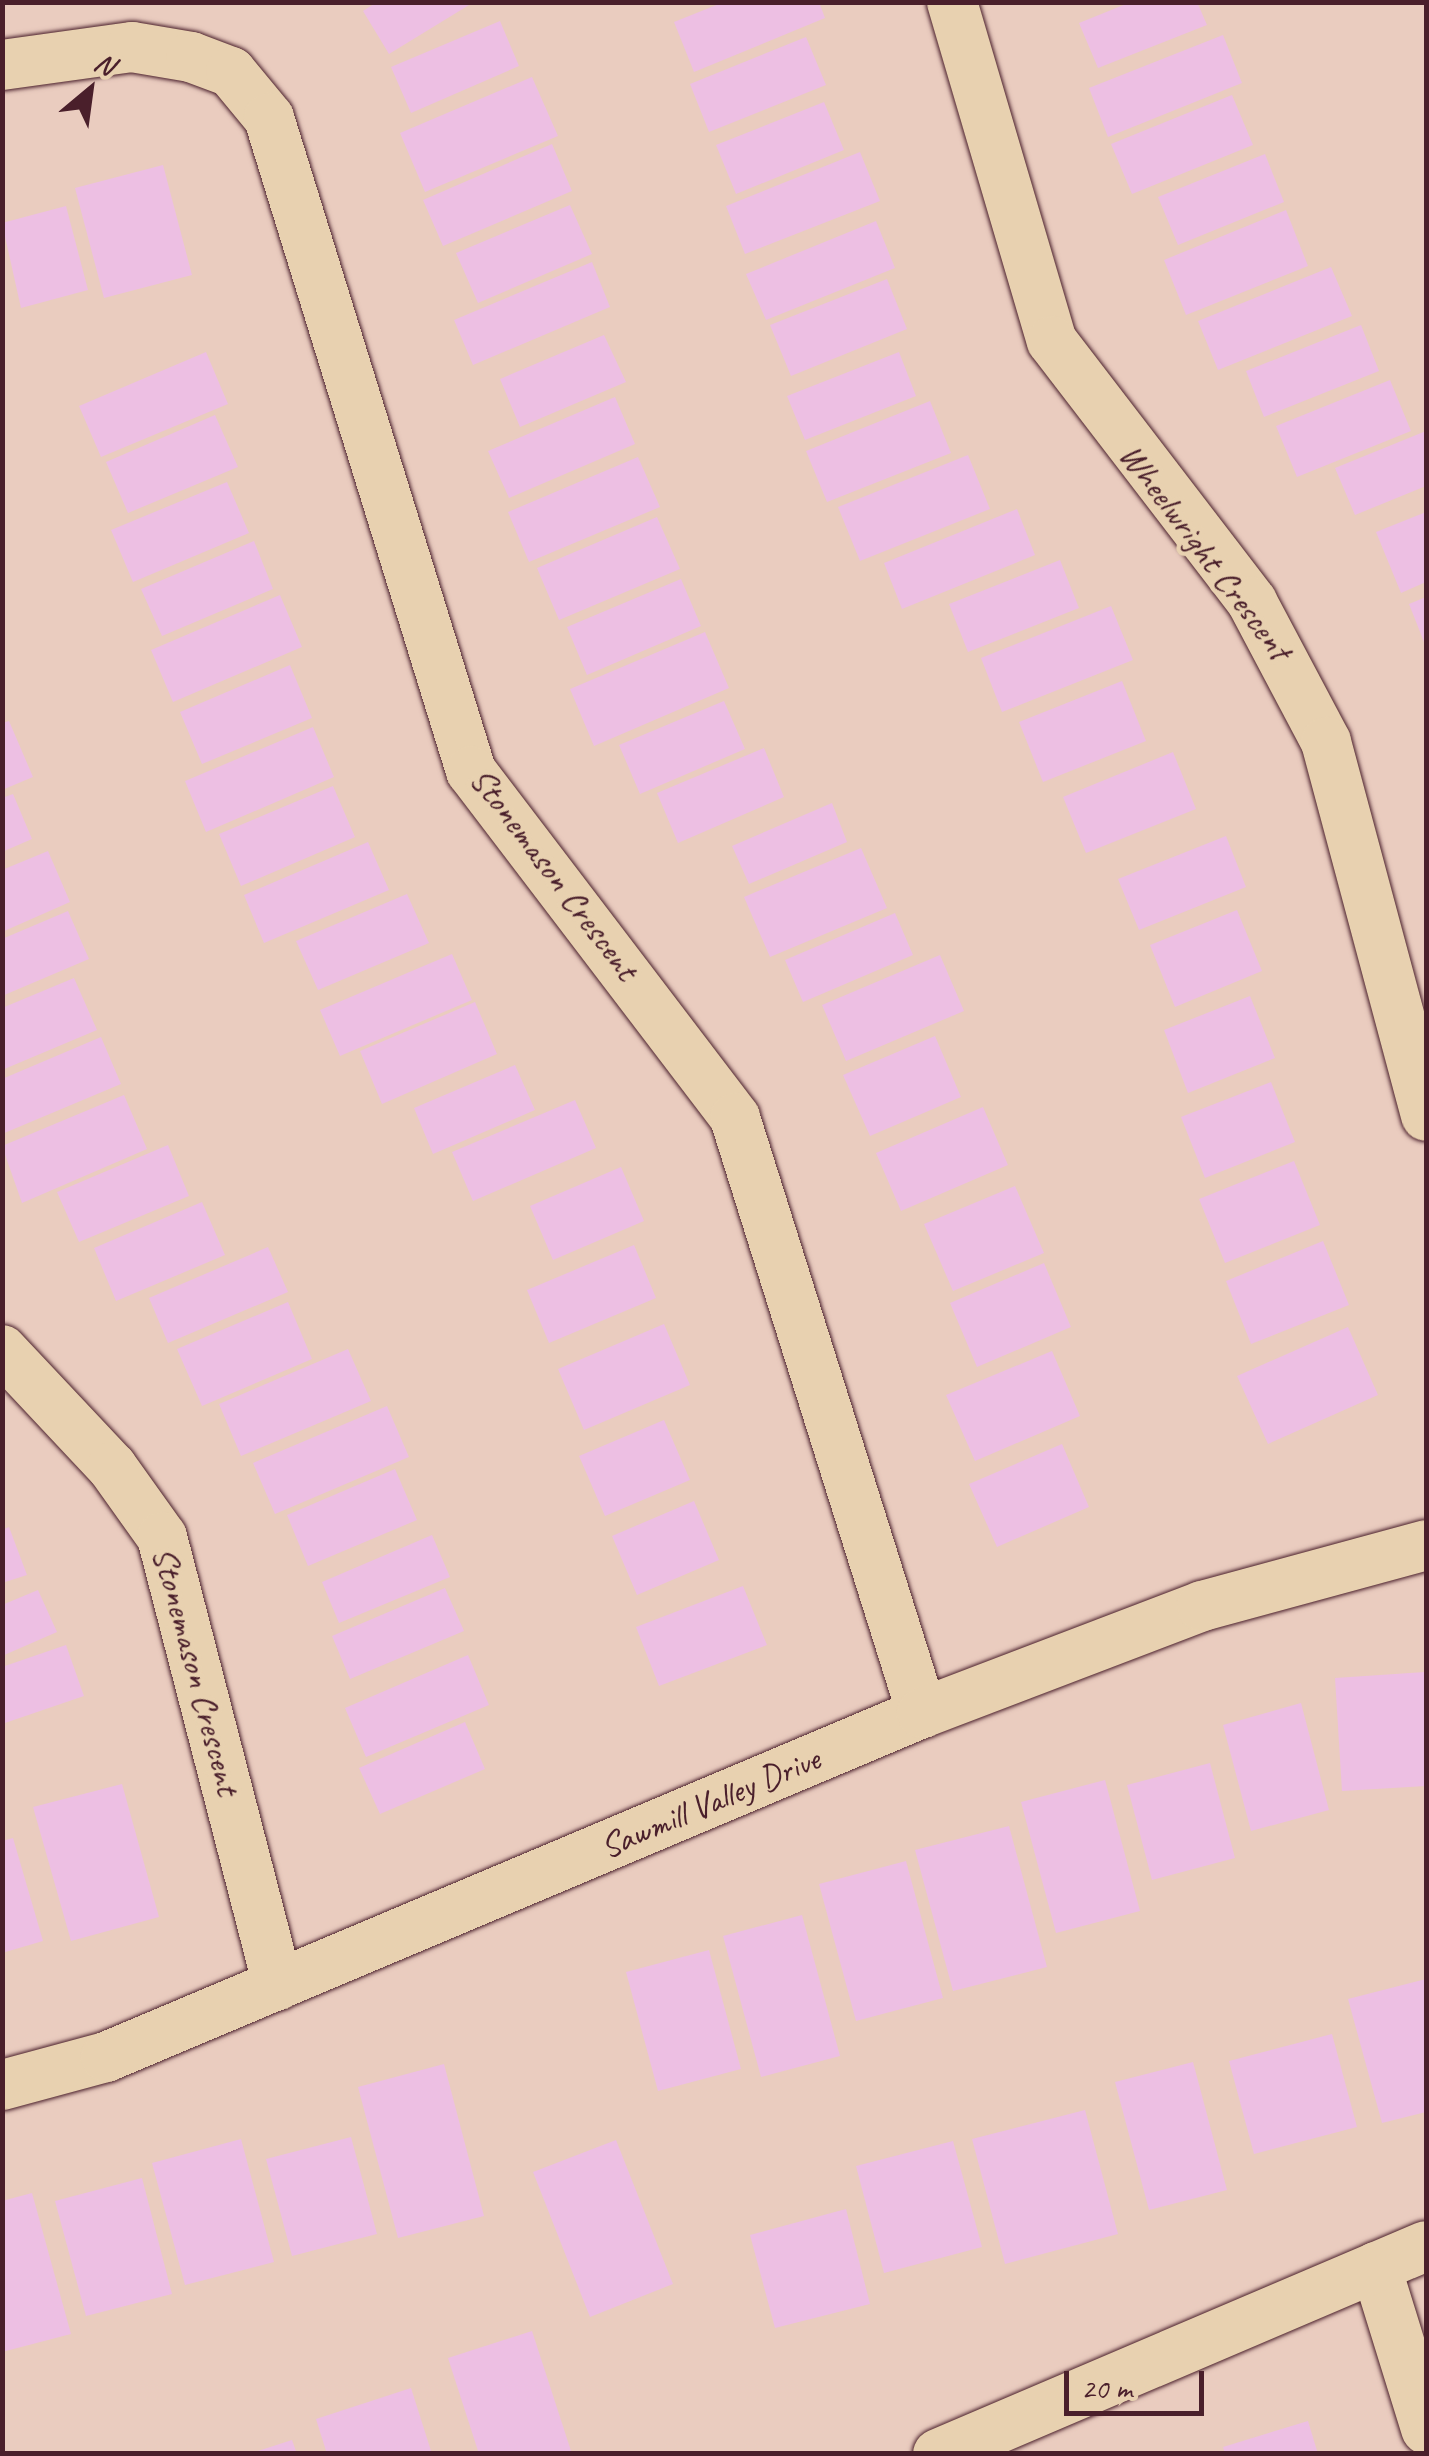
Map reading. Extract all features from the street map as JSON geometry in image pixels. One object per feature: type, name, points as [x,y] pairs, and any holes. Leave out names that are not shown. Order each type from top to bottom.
[{"type":"street","name":"Wheelwright Crescent","points":[[952,2],[1052,341],[1252,602],[1326,742],[1426,1116]]},
{"type":"street","name":"Stonemason Crescent","points":[[2,65],[132,48],[191,57],[231,72],[269,118],[471,771],[736,1118],[922,1714]]},
{"type":"street","name":"Stonemason Crescent","points":[[2,1350],[112,1467],[162,1536],[278,1985]]},
{"type":"street","name":"Sawmill Valley Drive","points":[[2,2085],[106,2057],[922,1714],[1202,1606],[1426,1546]]},
{"type":"street","points":[[938,2454],[1426,2246]]},
{"type":"street","points":[[1376,2267],[1426,2428]]},
{"type":"building","points":[[377,2],[474,2],[389,54],[363,11]]},
{"type":"building","points":[[724,2],[819,2],[825,18],[694,72],[674,22]]},
{"type":"building","points":[[1131,2],[1197,2],[1207,25],[1098,68],[1079,23]]},
{"type":"building","points":[[500,21],[519,66],[411,113],[391,67]]},
{"type":"building","points":[[1223,35],[1242,83],[1108,137],[1089,88]]},
{"type":"building","points":[[806,37],[826,85],[709,132],[690,84]]},
{"type":"building","points":[[532,77],[558,136],[425,192],[400,133]]},
{"type":"building","points":[[1232,95],[1253,145],[1132,194],[1111,144]]},
{"type":"building","points":[[824,102],[844,150],[736,194],[716,145]]},
{"type":"building","points":[[552,144],[572,191],[443,246],[423,200]]},
{"type":"building","points":[[860,152],[880,201],[745,254],[726,206]]},
{"type":"building","points":[[1265,154],[1284,202],[1178,245],[1158,197]]},
{"type":"building","points":[[163,165],[192,275],[104,298],[75,188]]},
{"type":"building","points":[[570,205],[592,254],[478,303],[456,253]]},
{"type":"building","points":[[66,206],[88,290],[21,308],[2,223]]},
{"type":"building","points":[[1286,210],[1308,266],[1186,315],[1164,260]]},
{"type":"building","points":[[876,221],[895,268],[766,320],[746,274]]},
{"type":"building","points":[[592,262],[610,307],[473,365],[454,320]]},
{"type":"building","points":[[1331,267],[1352,316],[1218,370],[1198,321]]},
{"type":"building","points":[[887,279],[907,329],[791,376],[770,325]]},
{"type":"building","points":[[1361,325],[1379,371],[1264,417],[1246,371]]},
{"type":"building","points":[[604,335],[626,382],[520,427],[500,379]]},
{"type":"building","points":[[206,352],[228,404],[101,457],[79,406]]},
{"type":"building","points":[[899,352],[916,396],[805,440],[787,396]]},
{"type":"building","points":[[1390,380],[1411,431],[1297,477],[1276,426]]},
{"type":"building","points":[[615,397],[635,444],[509,498],[488,451]]},
{"type":"building","points":[[930,401],[951,453],[827,502],[806,451]]},
{"type":"building","points":[[215,415],[238,467],[128,513],[106,462]]},
{"type":"building","points":[[1426,431],[1426,486],[1355,515],[1335,468]]},
{"type":"building","points":[[968,455],[990,509],[860,561],[838,507]]},
{"type":"building","points":[[638,457],[660,507],[529,562],[508,512]]},
{"type":"building","points":[[227,482],[249,533],[133,582],[111,530]]},
{"type":"building","points":[[1017,509],[1035,555],[902,609],[884,563]]},
{"type":"building","points":[[1426,512],[1426,582],[1401,593],[1376,532]]},
{"type":"building","points":[[657,517],[680,569],[559,620],[537,568]]},
{"type":"building","points":[[254,541],[273,589],[162,636],[141,589]]},
{"type":"building","points":[[1060,560],[1079,608],[968,652],[949,604]]},
{"type":"building","points":[[681,579],[701,626],[587,675],[567,627]]},
{"type":"building","points":[[280,595],[302,647],[173,702],[151,650]]},
{"type":"building","points":[[1426,597],[1426,647],[1409,604]]},
{"type":"building","points":[[1111,606],[1133,660],[1002,712],[981,658]]},
{"type":"building","points":[[705,632],[729,688],[594,746],[570,689]]},
{"type":"building","points":[[290,665],[312,718],[202,764],[180,712]]},
{"type":"building","points":[[1122,681],[1146,741],[1043,782],[1019,722]]},
{"type":"building","points":[[724,701],[745,749],[640,794],[619,745]]},
{"type":"building","points":[[9,721],[33,777],[2,790],[2,723]]},
{"type":"building","points":[[313,727],[334,777],[206,832],[185,781]]},
{"type":"building","points":[[764,748],[784,797],[678,843],[657,793]]},
{"type":"building","points":[[1173,752],[1196,809],[1086,853],[1063,797]]},
{"type":"building","points":[[333,786],[355,837],[241,886],[219,834]]},
{"type":"building","points":[[13,794],[32,839],[2,852],[2,798]]},
{"type":"building","points":[[832,803],[847,842],[749,884],[732,846]]},
{"type":"building","points":[[1226,836],[1246,887],[1139,930],[1118,879]]},
{"type":"building","points":[[368,842],[389,890],[264,943],[244,895]]},
{"type":"building","points":[[861,848],[887,908],[770,957],[744,897]]},
{"type":"building","points":[[48,851],[70,902],[2,932],[2,870]]},
{"type":"building","points":[[407,894],[429,943],[318,990],[296,941]]},
{"type":"building","points":[[1237,910],[1262,971],[1175,1007],[1150,945]]},
{"type":"building","points":[[68,911],[89,959],[2,996],[2,939]]},
{"type":"building","points":[[895,913],[913,955],[803,1002],[785,960]]},
{"type":"building","points":[[452,954],[472,1000],[340,1056],[320,1010]]},
{"type":"building","points":[[940,955],[964,1011],[846,1061],[822,1005]]},
{"type":"building","points":[[74,978],[97,1030],[2,1070],[2,1008]]},
{"type":"building","points":[[1250,996],[1275,1058],[1188,1093],[1164,1030]]},
{"type":"building","points":[[475,1002],[497,1054],[382,1104],[360,1051]]},
{"type":"building","points":[[935,1036],[961,1097],[870,1136],[843,1075]]},
{"type":"building","points":[[101,1037],[121,1084],[2,1134],[2,1079]]},
{"type":"building","points":[[515,1065],[535,1110],[433,1154],[414,1108]]},
{"type":"building","points":[[1271,1082],[1295,1142],[1205,1178],[1181,1117]]},
{"type":"building","points":[[124,1095],[147,1149],[22,1203],[2,1146]]},
{"type":"building","points":[[575,1100],[596,1148],[473,1201],[452,1152]]},
{"type":"building","points":[[983,1107],[1008,1165],[901,1211],[876,1153]]},
{"type":"building","points":[[168,1145],[189,1196],[79,1242],[57,1192]]},
{"type":"building","points":[[1294,1161],[1320,1225],[1225,1263],[1199,1199]]},
{"type":"building","points":[[621,1167],[644,1221],[553,1260],[530,1206]]},
{"type":"building","points":[[1015,1186],[1044,1253],[953,1291],[924,1224]]},
{"type":"building","points":[[202,1202],[225,1255],[116,1301],[94,1248]]},
{"type":"building","points":[[1323,1241],[1349,1305],[1251,1344],[1226,1281]]},
{"type":"building","points":[[634,1245],[656,1298],[549,1343],[527,1290]]},
{"type":"building","points":[[268,1247],[288,1292],[168,1343],[149,1298]]},
{"type":"building","points":[[1044,1263],[1071,1327],[977,1367],[950,1303]]},
{"type":"building","points":[[288,1302],[312,1359],[202,1406],[177,1349]]},
{"type":"building","points":[[664,1324],[690,1385],[584,1430],[558,1369]]},
{"type":"building","points":[[1348,1327],[1378,1395],[1268,1444],[1237,1376]]},
{"type":"building","points":[[348,1349],[371,1401],[241,1456],[219,1404]]},
{"type":"building","points":[[1052,1351],[1080,1416],[975,1461],[946,1395]]},
{"type":"building","points":[[387,1406],[409,1457],[275,1514],[253,1463]]},
{"type":"building","points":[[664,1420],[690,1480],[605,1516],[579,1456]]},
{"type":"building","points":[[1062,1444],[1089,1507],[997,1547],[969,1484]]},
{"type":"building","points":[[395,1469],[417,1520],[308,1566],[287,1515]]},
{"type":"building","points":[[694,1501],[719,1560],[637,1595],[612,1536]]},
{"type":"building","points":[[9,1527],[27,1575],[2,1583],[2,1530]]},
{"type":"building","points":[[432,1535],[450,1577],[339,1623],[322,1582]]},
{"type":"building","points":[[743,1586],[767,1645],[659,1686],[636,1627]]},
{"type":"building","points":[[445,1588],[464,1631],[350,1679],[332,1636]]},
{"type":"building","points":[[38,1590],[57,1632],[2,1656],[2,1605]]},
{"type":"building","points":[[66,1645],[84,1696],[2,1724],[2,1667]]},
{"type":"building","points":[[468,1655],[489,1705],[366,1757],[345,1708]]},
{"type":"building","points":[[1425,1672],[1426,1786],[1342,1791],[1335,1678]]},
{"type":"building","points":[[1301,1703],[1329,1810],[1251,1831],[1223,1725]]},
{"type":"building","points":[[465,1722],[485,1769],[380,1814],[359,1768]]},
{"type":"building","points":[[1210,1763],[1235,1858],[1152,1880],[1127,1785]]},
{"type":"building","points":[[1105,1780],[1140,1911],[1056,1933],[1021,1802]]},
{"type":"building","points":[[122,1784],[159,1917],[71,1941],[33,1807]]},
{"type":"building","points":[[1009,1826],[1047,1967],[953,1991],[915,1850]]},
{"type":"building","points":[[13,1838],[43,1941],[2,1953],[2,1841]]},
{"type":"building","points":[[906,1861],[943,1998],[856,2021],[819,1884]]},
{"type":"building","points":[[802,1915],[840,2056],[761,2077],[723,1936]]},
{"type":"building","points":[[709,1950],[741,2069],[658,2091],[626,1972]]},
{"type":"building","points":[[1426,1979],[1426,2112],[1382,2123],[1348,1999]]},
{"type":"building","points":[[1332,2034],[1357,2127],[1254,2154],[1229,2061]]},
{"type":"building","points":[[1193,2062],[1227,2190],[1149,2210],[1115,2082]]},
{"type":"building","points":[[444,2064],[484,2216],[398,2238],[358,2087]]},
{"type":"building","points":[[1085,2110],[1118,2234],[1005,2264],[972,2139]]},
{"type":"building","points":[[351,2137],[377,2234],[292,2256],[266,2159]]},
{"type":"building","points":[[241,2139],[274,2262],[185,2285],[152,2163]]},
{"type":"building","points":[[616,2140],[673,2284],[590,2317],[533,2172]]},
{"type":"building","points":[[953,2141],[982,2247],[884,2273],[856,2166]]},
{"type":"building","points":[[142,2178],[172,2294],[86,2316],[55,2201]]},
{"type":"building","points":[[32,2193],[71,2334],[2,2352],[2,2201]]},
{"type":"building","points":[[846,2209],[870,2304],[775,2328],[750,2235]]},
{"type":"building","points":[[532,2331],[572,2454],[479,2454],[448,2358]]},
{"type":"building","points":[[411,2388],[432,2454],[327,2454],[316,2419]]},
{"type":"building","points":[[1308,2421],[1318,2454],[1225,2454],[1223,2447]]},
{"type":"building","points":[[292,2440],[297,2454],[252,2454],[252,2453]]}]
